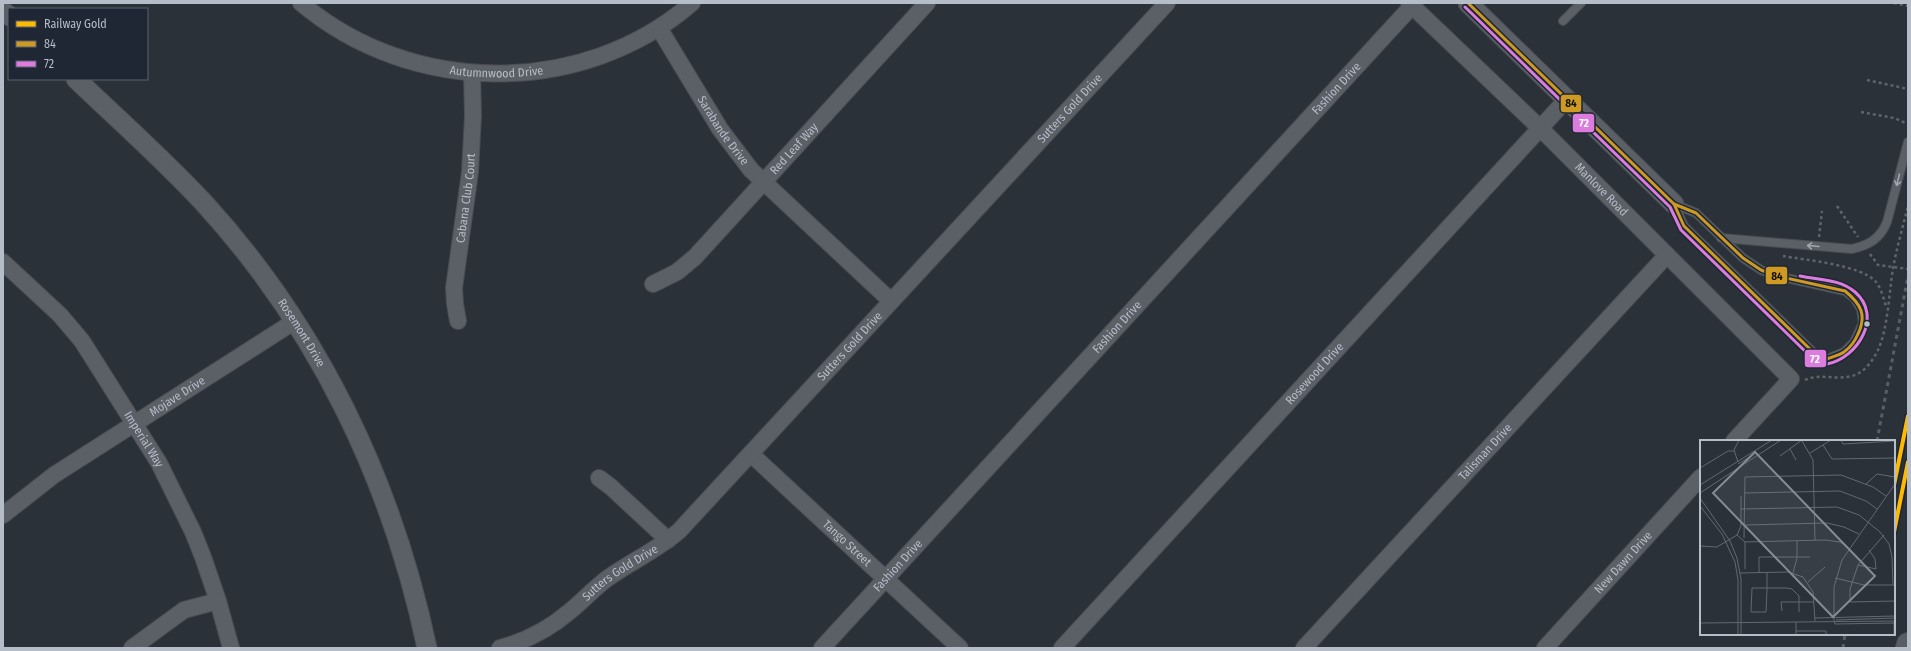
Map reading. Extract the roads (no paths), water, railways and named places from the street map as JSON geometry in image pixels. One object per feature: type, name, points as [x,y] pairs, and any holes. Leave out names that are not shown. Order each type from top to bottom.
[{"type":"main road","points":[[1907,648],[1908,644]]},
{"type":"street","name":"Autumnwood Drive","points":[[300,3],[322,20],[350,37],[378,50],[415,63],[440,69],[472,73],[523,73],[562,67],[586,61],[616,50],[659,28],[692,3]]},
{"type":"street","name":"Red Leaf Way","points":[[653,284],[677,272],[695,257],[927,3]]},
{"type":"street","name":"Sutters Gold Drive","points":[[500,648],[514,644],[544,630],[562,618],[609,577],[668,540],[679,531],[1167,3]]},
{"type":"street","points":[[1468,3],[1674,204]]},
{"type":"street","name":"Manlove Road","points":[[1410,5],[1540,128],[1791,379],[1735,440]]},
{"type":"street","name":"Fashion Drive","points":[[822,648],[1410,5]]},
{"type":"street","name":"Sarabande Drive","points":[[659,28],[729,144],[763,182],[891,301]]},
{"type":"street","name":"Cabana Club Court","points":[[458,321],[454,288],[470,172],[472,73]]},
{"type":"street","name":"Rosemont Drive","points":[[77,80],[154,153],[203,203],[264,277],[294,321],[342,403],[363,446],[387,506],[407,567],[427,648]]},
{"type":"street","name":"Rosewood Drive","points":[[1062,648],[1567,99]]},
{"type":"street","name":"Talisman Drive","points":[[1304,648],[1667,256]]},
{"type":"street","name":"Imperial Way","points":[[3,262],[60,315],[82,341],[159,463],[190,526],[218,600],[231,648]]},
{"type":"street","name":"Mojave Drive","points":[[3,515],[54,475],[294,321]]},
{"type":"street","name":"Tango Street","points":[[750,454],[960,648]]},
{"type":"street","points":[[599,478],[611,487],[668,540]]},
{"type":"street","name":"New Dawn Drive","points":[[1545,648],[1700,479]]},
{"type":"street","points":[[132,648],[184,610],[218,600]]},
{"type":"lane","points":[[1563,21],[1581,3]]},
{"type":"lane","points":[[1721,238],[1852,249],[1865,246],[1874,241],[1883,233],[1908,142]]},
{"type":"lane","points":[[1674,204],[1696,213],[1743,258],[1761,270],[1777,276],[1845,291],[1854,298],[1861,309],[1863,323],[1854,342],[1844,352],[1827,359],[1814,353],[1684,226],[1674,204]]},
{"type":"railway","points":[[1877,440],[1908,276]]},
{"type":"railway","points":[[1843,648],[1845,635]]},
{"type":"rail line","name":"Gold","points":[[1895,480],[1908,416]]},
{"type":"rail line","name":"Gold","points":[[1895,527],[1908,462]]}]
